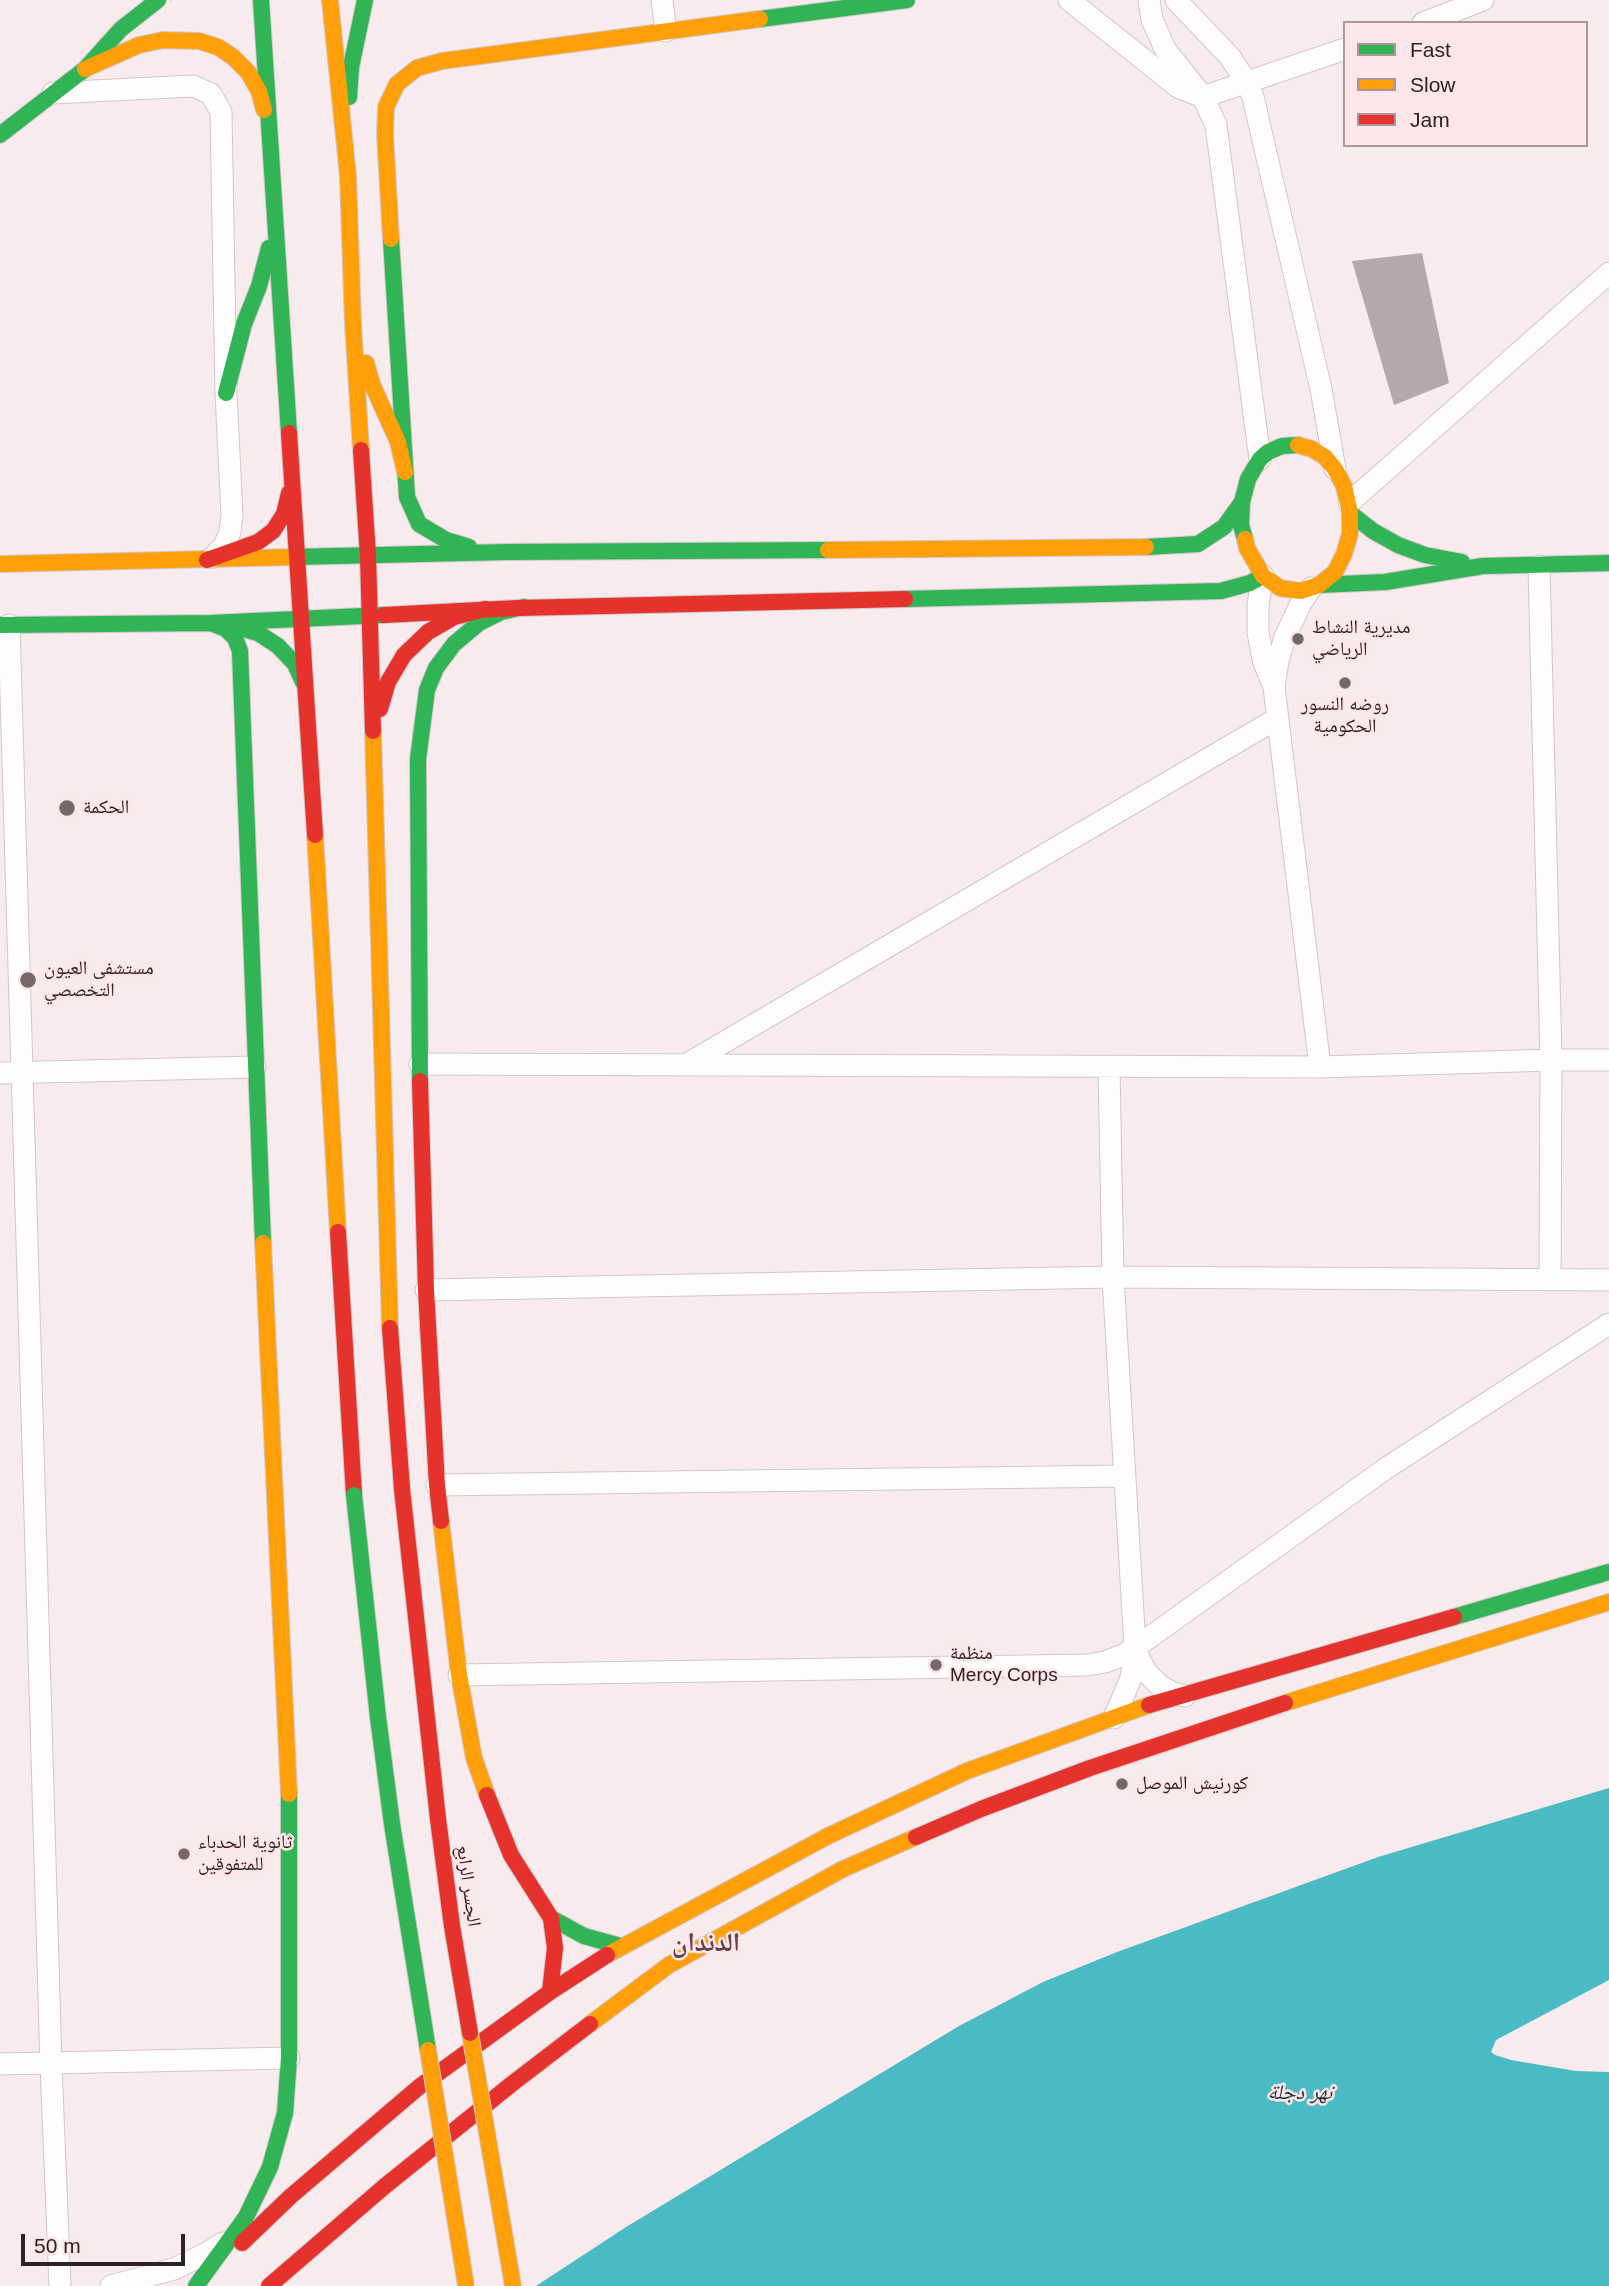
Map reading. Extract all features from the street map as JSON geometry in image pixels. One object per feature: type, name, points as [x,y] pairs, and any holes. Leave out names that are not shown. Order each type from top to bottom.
[{"type":"main road","points":[[0,135],[85,69],[121,29],[158,0]]},
{"type":"main road","points":[[261,0],[354,1495],[376,1704],[394,1836],[466,2286]]},
{"type":"main road","points":[[330,0],[351,226],[375,750]]},
{"type":"main road","points":[[345,150],[351,67],[365,0]]},
{"type":"main road","points":[[493,553],[446,540],[428,531],[412,514],[407,497],[385,134],[386,107],[397,84],[407,75],[430,63],[905,0]]},
{"type":"main road","points":[[85,69],[139,45],[163,40],[199,41],[218,47],[248,72],[258,91],[269,124]]},
{"type":"main road","points":[[226,393],[244,324],[267,261],[274,190]]},
{"type":"main road","points":[[354,324],[372,384],[398,442],[405,472]]},
{"type":"main road","points":[[1315,587],[1335,572],[1344,554],[1350,534],[1350,508],[1344,486],[1325,457],[1298,445],[1282,446],[1260,459],[1248,479],[1242,502],[1241,525],[1247,548],[1263,576],[1280,587],[1300,591],[1315,587],[1385,582],[1483,566],[1609,563]]},
{"type":"main road","points":[[207,560],[258,542],[273,531],[284,514],[289,496],[291,456]]},
{"type":"main road","points":[[0,564],[493,553],[1161,547],[1198,544],[1224,527],[1242,502]]},
{"type":"main road","points":[[1350,508],[1373,531],[1398,545],[1425,555],[1483,566]]},
{"type":"main road","points":[[4,625],[211,623],[524,607],[1221,591],[1250,583],[1263,576]]},
{"type":"main road","points":[[524,607],[501,612],[479,623],[454,644],[436,668],[427,690],[420,727],[418,770],[420,1064],[426,1290],[437,1485],[459,1675],[468,1732],[481,1782],[511,1855],[551,1918],[555,1963],[550,1993]]},
{"type":"main road","points":[[375,750],[378,715],[388,682],[404,655],[428,632],[454,617],[485,609]]},
{"type":"main road","points":[[211,623],[258,633],[278,646],[295,664],[306,699]]},
{"type":"main road","points":[[196,2286],[246,2217],[270,2167],[285,2113],[289,2058],[289,1803],[240,651],[235,638],[226,629],[211,623]]},
{"type":"main road","name":"الجسر الرابع","points":[[375,750],[387,1235],[402,1489],[443,1859],[513,2286]]},
{"type":"main road","points":[[196,2286],[291,2196],[419,2087],[550,1993],[620,1945],[828,1836],[967,1771],[1149,1705],[1609,1572]]},
{"type":"main road","points":[[269,2286],[385,2186],[513,2082],[669,1965],[843,1869],[969,1814],[1090,1768],[1292,1701],[1609,1602]]},
{"type":"main road","points":[[551,1918],[584,1936],[620,1945]]},
{"type":"street","points":[[662,0],[666,31]]},
{"type":"street","points":[[1069,0],[1178,87],[1203,97],[1343,50]]},
{"type":"street","points":[[1149,0],[1152,19],[1165,49],[1203,97],[1216,125],[1260,459]]},
{"type":"street","points":[[1176,0],[1230,57],[1253,97],[1321,389],[1335,470]]},
{"type":"street","points":[[1432,14],[1483,0]]},
{"type":"street","points":[[54,93],[193,86],[211,94],[217,102],[222,122],[226,393],[232,515],[230,532],[224,546],[218,554],[207,560]]},
{"type":"street","points":[[1350,508],[1609,273]]},
{"type":"street","points":[[0,558],[0,564]]},
{"type":"street","points":[[1539,566],[1551,1060],[1550,1280]]},
{"type":"street","points":[[1263,576],[1258,604],[1258,632],[1263,660],[1274,687],[1320,1067]]},
{"type":"street","points":[[1274,687],[1285,637],[1296,612],[1315,587]]},
{"type":"street","points":[[4,625],[10,1073],[60,2286]]},
{"type":"street","points":[[685,1065],[1278,718]]},
{"type":"street","points":[[420,1064],[1320,1067],[1609,1060]]},
{"type":"street","points":[[10,1073],[256,1067]]},
{"type":"street","points":[[1109,1067],[1113,1277],[1135,1647],[1131,1678],[1114,1718]]},
{"type":"street","points":[[426,1290],[1113,1277],[1609,1280]]},
{"type":"street","points":[[459,1675],[1087,1665],[1105,1662],[1135,1647],[1188,1612],[1388,1468],[1609,1324]]},
{"type":"street","points":[[437,1485],[1125,1476]]},
{"type":"street","points":[[1135,1647],[1148,1674],[1159,1685],[1172,1693],[1186,1696]]},
{"type":"street","points":[[0,2064],[289,2058]]},
{"type":"street","points":[[111,2286],[174,2269],[207,2253],[291,2196]]},
{"type":"water","name":"نهر دجلة","points":[[1609,1788],[1609,1980],[1496,2040],[1491,2052],[1511,2060],[1576,2071],[1609,2072],[1609,2286],[536,2286],[626,2227],[959,2026],[1043,1982],[1117,1952],[1378,1857]]},
{"type":"building","points":[[1422,253],[1449,383],[1394,405],[1352,261]]},
{"type":"traffic: fast","points":[[0,135],[85,69],[121,29],[158,0]]},
{"type":"traffic: fast","points":[[261,0],[289,433]]},
{"type":"traffic: fast","points":[[349,97],[351,67],[365,0]]},
{"type":"traffic: fast","points":[[760,19],[907,0]]},
{"type":"traffic: fast","points":[[391,239],[407,497],[419,524],[446,540],[469,547]]},
{"type":"traffic: fast","points":[[226,393],[244,324],[259,286],[269,248]]},
{"type":"traffic: fast","points":[[1245,539],[1241,525],[1242,502],[1248,479],[1260,459],[1268,452],[1282,446],[1298,445]]},
{"type":"traffic: fast","points":[[1146,547],[1198,544],[1224,527],[1242,502]]},
{"type":"traffic: fast","points":[[1350,513],[1373,531],[1398,545],[1425,555],[1462,562]]},
{"type":"traffic: fast","points":[[292,557],[507,552],[828,550]]},
{"type":"traffic: fast","points":[[1319,585],[1385,582],[1483,566],[1609,563]]},
{"type":"traffic: fast","points":[[905,599],[1221,591],[1250,583],[1263,576]]},
{"type":"traffic: fast","points":[[420,1081],[418,759],[427,690],[436,668],[454,644],[479,623],[501,612],[524,607]]},
{"type":"traffic: fast","points":[[0,625],[211,623],[384,615]]},
{"type":"traffic: fast","points":[[211,623],[226,629],[235,638],[240,651],[263,1243]]},
{"type":"traffic: fast","points":[[211,623],[258,633],[278,646],[295,664],[303,682]]},
{"type":"traffic: fast","points":[[354,1495],[392,1824],[428,2050]]},
{"type":"traffic: fast","points":[[1454,1617],[1609,1572]]},
{"type":"traffic: fast","points":[[196,2286],[246,2217],[270,2167],[285,2113],[289,2058],[289,1794]]},
{"type":"traffic: fast","points":[[551,1918],[584,1936],[620,1946]]},
{"type":"traffic: slow","points":[[330,0],[348,176],[361,450]]},
{"type":"traffic: slow","points":[[391,239],[386,107],[397,84],[417,68],[442,61],[760,19]]},
{"type":"traffic: slow","points":[[85,69],[139,45],[163,40],[199,41],[218,47],[248,72],[259,91],[264,110]]},
{"type":"traffic: slow","points":[[366,363],[372,384],[398,442],[405,472]]},
{"type":"traffic: slow","points":[[1245,539],[1247,548],[1263,576],[1280,588],[1300,591],[1319,585],[1335,572],[1350,534],[1350,513],[1344,486],[1325,457],[1298,445]]},
{"type":"traffic: slow","points":[[828,550],[1146,547]]},
{"type":"traffic: slow","points":[[0,564],[292,557]]},
{"type":"traffic: slow","points":[[373,731],[390,1328]]},
{"type":"traffic: slow","points":[[315,835],[338,1232]]},
{"type":"traffic: slow","points":[[263,1243],[289,1794]]},
{"type":"traffic: slow","points":[[441,1521],[459,1675],[474,1758],[487,1795]]},
{"type":"traffic: slow","points":[[1285,1703],[1609,1602]]},
{"type":"traffic: slow","points":[[607,1955],[828,1836],[967,1771],[1149,1705]]},
{"type":"traffic: slow","points":[[590,2024],[669,1965],[843,1869],[916,1837]]},
{"type":"traffic: slow","points":[[470,2033],[513,2286]]},
{"type":"traffic: slow","points":[[428,2050],[466,2286]]},
{"type":"traffic: jam","points":[[289,433],[315,835]]},
{"type":"traffic: jam","points":[[361,450],[368,556],[373,731]]},
{"type":"traffic: jam","points":[[207,560],[258,542],[273,531],[284,514],[289,493]]},
{"type":"traffic: jam","points":[[384,615],[518,608],[905,599]]},
{"type":"traffic: jam","points":[[380,709],[388,682],[404,655],[428,632],[454,617],[485,609]]},
{"type":"traffic: jam","points":[[420,1081],[426,1290],[441,1521]]},
{"type":"traffic: jam","points":[[338,1232],[354,1495]]},
{"type":"traffic: jam","points":[[390,1328],[402,1489]]},
{"type":"traffic: jam","points":[[402,1489],[438,1819],[470,2033]]},
{"type":"traffic: jam","points":[[1149,1705],[1454,1617]]},
{"type":"traffic: jam","points":[[916,1837],[1090,1768],[1285,1703]]},
{"type":"traffic: jam","points":[[487,1795],[511,1855],[551,1918],[555,1948],[550,1992]]},
{"type":"traffic: jam","points":[[242,2243],[291,2196],[419,2087],[550,1992],[607,1955]]},
{"type":"traffic: jam","points":[[269,2286],[385,2186],[590,2024]]},
{"type":"place","name":"مديرية النشاط الرياضي","points":[[1298,639]]},
{"type":"place","name":"روضه النسور الحكومية","points":[[1345,683]]},
{"type":"place","name":"الحكمة","points":[[67,808]]},
{"type":"place","name":"مستشفى العيون التخصصي","points":[[28,980]]},
{"type":"place","name":"منظمة Mercy Corps","points":[[936,1665]]},
{"type":"place","name":"كورنيش الموصل","points":[[1122,1784]]},
{"type":"place","name":"ثانوية الحدباء للمتفوقين","points":[[184,1854]]},
{"type":"district","name":"الدندان","points":[[706,1944]]}]
